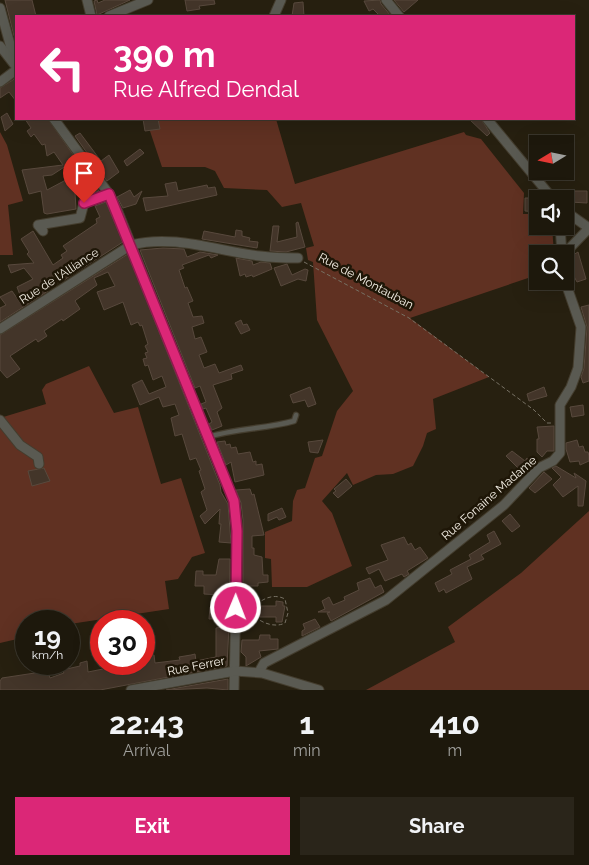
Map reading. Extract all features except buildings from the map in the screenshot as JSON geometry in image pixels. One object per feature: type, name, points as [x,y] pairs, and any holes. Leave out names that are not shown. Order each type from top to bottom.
[{"type":"street","points":[[87,0],[91,15]]},
{"type":"street","points":[[110,15],[148,0]]},
{"type":"street","points":[[274,15],[280,0]]},
{"type":"street","points":[[386,0],[398,15]]},
{"type":"street","points":[[0,8],[15,64]]},
{"type":"street","points":[[0,46],[15,67]]},
{"type":"street","points":[[0,82],[15,69]]},
{"type":"street","points":[[55,120],[109,194],[235,506],[237,538],[234,690]]},
{"type":"street","points":[[488,120],[546,190]]},
{"type":"street","points":[[43,231],[38,225],[80,218],[84,203],[109,194]]},
{"type":"street","points":[[572,245],[589,228],[574,217]]},
{"type":"street","name":"Rue de Montauban","points":[[131,245],[146,241],[167,240],[261,257],[298,258]]},
{"type":"street","name":"Rue de l'Alliance","points":[[0,329],[131,245]]},
{"type":"street","name":"Rue Fonaine Madame","points":[[259,672],[264,663],[386,600],[504,505],[539,468],[552,461],[560,453],[558,423],[560,405],[571,387],[578,368],[581,327],[568,290]]},
{"type":"street","points":[[0,420],[20,445],[38,458],[39,464]]},
{"type":"street","name":"Rue Ferrer","points":[[137,690],[235,671],[259,672],[319,690]]},
{"type":"lane","points":[[208,437],[260,426],[271,427],[294,421],[296,415]]},
{"type":"path","name":"Rue de Montauban","points":[[298,258],[311,267],[409,318],[534,410],[547,423],[558,423]]},
{"type":"path","points":[[236,611],[249,611],[263,598],[278,596],[285,598],[288,613],[285,623],[278,625],[257,619],[249,611]]},
{"type":"shaded area","points":[[146,120],[276,120],[295,184],[464,132],[466,135],[481,139],[524,193],[523,214],[529,214],[529,235],[553,235],[553,245],[529,245],[529,278],[410,318],[489,377],[433,399],[436,429],[427,433],[413,466],[393,474],[376,475],[353,485],[347,473],[322,501],[332,513],[352,566],[307,587],[272,587],[271,559],[265,558],[265,532],[292,521],[293,501],[297,490],[305,488],[315,458],[322,456],[337,411],[353,391],[317,320],[313,262],[308,260],[306,248],[314,246],[301,203],[282,207],[267,190],[224,188],[215,171],[205,167],[162,167]]},
{"type":"shaded area","points":[[0,132],[7,145],[23,201],[8,205],[13,255],[0,255]]},
{"type":"shaded area","points":[[89,366],[114,413],[138,407],[161,484],[181,478],[205,553],[192,557],[178,579],[165,581],[169,609],[155,611],[90,610],[90,621],[80,622],[80,610],[15,610],[15,640],[0,643],[0,418],[46,404],[42,390],[46,384]]},
{"type":"shaded area","points":[[589,511],[589,690],[366,690],[455,642],[448,627],[521,573]]},
{"type":"route","points":[[84,203],[109,194],[118,212],[180,371],[188,386],[234,501],[237,531],[236,608]]}]
